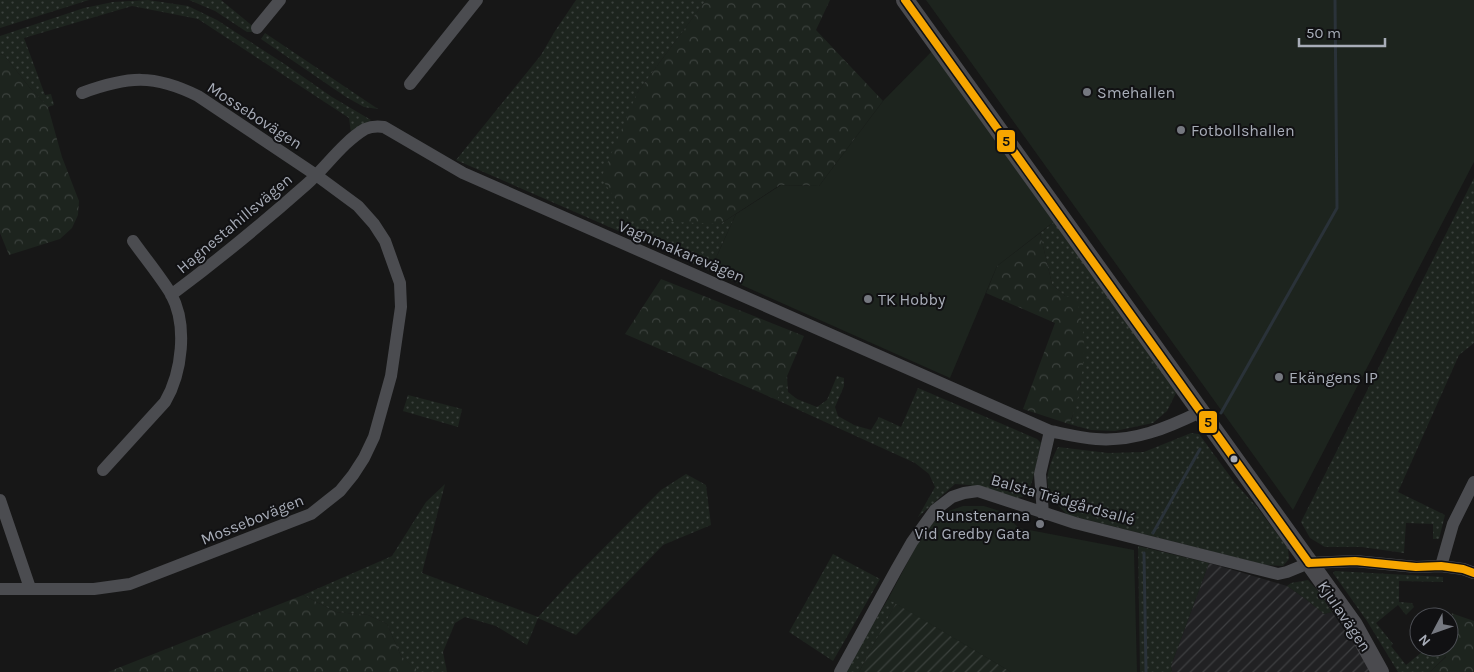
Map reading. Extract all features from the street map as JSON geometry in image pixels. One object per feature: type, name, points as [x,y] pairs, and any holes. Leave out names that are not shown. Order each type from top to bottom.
[{"type":"street","points":[[257,28],[280,0]]},
{"type":"street","points":[[410,84],[477,0]]},
{"type":"street","name":"Kjulavägen","points":[[905,0],[1354,625],[1380,672]]},
{"type":"street","name":"Mossebovägen","points":[[0,589],[94,589],[130,584],[311,514],[340,491],[364,458],[374,437],[391,376],[401,306],[400,283],[385,241],[374,224],[358,206],[316,175],[198,96],[180,87],[133,79],[108,83],[82,93]]},
{"type":"street","name":"Vagnmakarevägen","points":[[316,175],[357,135],[372,127],[384,127],[464,172],[1050,431],[1095,439],[1122,440],[1169,427],[1200,412]]},
{"type":"street","name":"Hagnestahillsvägen","points":[[171,295],[225,254],[316,175]]},
{"type":"street","name":"Hagnestahillsvägen","points":[[103,470],[165,402],[172,391],[180,364],[181,343],[178,314],[171,295],[133,241]]},
{"type":"street","points":[[1043,514],[1040,474],[1050,431]]},
{"type":"street","points":[[1442,566],[1453,524],[1474,482]]},
{"type":"street","name":"Balsta Trädgårdsallé","points":[[840,672],[912,542],[935,510],[952,497],[964,492],[978,491],[1043,514],[1278,574],[1309,563],[1355,561],[1416,567],[1442,566],[1463,569],[1474,573]]},
{"type":"street","points":[[0,500],[30,588]]},
{"type":"shaded area","points":[[1209,563],[1287,586],[1324,614],[1332,612],[1372,672],[1172,672],[1171,666]]},
{"type":"green space","points":[[0,0],[89,0],[0,28]]},
{"type":"green space","points":[[148,0],[188,6],[217,20],[332,97],[371,120],[351,133],[349,118],[198,19],[132,6],[24,38],[45,95],[51,94],[54,105],[48,107],[4,55],[0,54],[0,36],[84,8],[113,2]]},
{"type":"green space","points":[[189,0],[221,0],[255,28],[252,32],[247,32],[215,11]]},
{"type":"green space","points":[[576,0],[706,0],[637,93],[720,224],[736,214],[710,271],[456,160],[541,55]]},
{"type":"green space","points":[[706,0],[830,0],[816,30],[883,101],[819,186],[780,185],[720,224],[630,220],[601,178],[637,93]]},
{"type":"green space","name":"Ekängens IP","points":[[926,0],[1474,0],[1474,162],[1293,510]]},
{"type":"green space","points":[[265,33],[378,109],[364,107],[346,97],[261,39]]},
{"type":"green space","points":[[933,50],[1055,221],[997,266],[950,378],[710,271],[736,214],[781,185],[819,186],[883,101]]},
{"type":"green space","points":[[0,54],[4,55],[48,107],[62,157],[79,201],[78,215],[72,228],[60,239],[9,255],[0,233]]},
{"type":"green space","points":[[1474,178],[1474,343],[1459,355],[1398,492],[1445,515],[1439,539],[1433,539],[1433,524],[1406,523],[1404,553],[1362,547],[1325,547],[1310,538],[1301,522]]},
{"type":"green space","points":[[1055,221],[1176,393],[1167,411],[1153,423],[1115,431],[1091,430],[1069,424],[1081,383],[1065,296],[1052,284],[1040,233]]},
{"type":"green space","points":[[1040,233],[1052,284],[1065,296],[1077,299],[1082,325],[1084,350],[1082,372],[1076,406],[1069,424],[1023,409],[1055,323],[986,293],[997,266]]},
{"type":"green space","points":[[661,279],[804,336],[777,400],[625,334]]},
{"type":"green space","points":[[787,375],[788,392],[797,399],[817,407],[827,400],[837,376],[844,378],[844,386],[835,407],[838,416],[854,425],[871,430],[879,417],[901,427],[918,388],[1037,439],[1041,443],[1031,485],[1024,496],[1017,498],[969,485],[955,484],[918,517],[935,487],[929,474],[915,463],[777,400]]},
{"type":"green space","points":[[408,395],[462,409],[458,427],[403,411]]},
{"type":"green space","points":[[1191,433],[1199,434],[1235,483],[1256,506],[1288,548],[1289,559],[1283,566],[1266,565],[1068,515],[1059,507],[1049,491],[1048,476],[1058,447],[1108,453],[1144,452]]},
{"type":"green space","points":[[686,474],[706,485],[711,525],[663,545],[576,635],[538,618],[527,645],[496,626],[465,617],[455,623],[443,652],[447,672],[419,672],[401,656],[387,624],[368,615],[336,612],[303,595],[392,556],[426,502],[445,484],[422,573],[538,617],[661,490]]},
{"type":"green space","points":[[963,506],[984,506],[1000,511],[1019,528],[1134,550],[1137,672],[1011,672],[888,599],[920,539],[940,514]]},
{"type":"green space","points":[[1138,546],[1209,563],[1171,666],[1172,672],[1140,672]]},
{"type":"green space","points":[[833,554],[880,579],[833,661],[789,632]]},
{"type":"green space","points":[[1335,571],[1443,577],[1443,582],[1399,581],[1399,602],[1412,603],[1414,607],[1409,607],[1409,612],[1406,615],[1398,605],[1376,623],[1393,644],[1391,646],[1406,665],[1416,657],[1445,657],[1430,672],[1398,672],[1367,621],[1333,573]]},
{"type":"green space","points":[[1308,580],[1319,592],[1332,612],[1324,614],[1287,586],[1291,583]]},
{"type":"green space","points":[[303,595],[336,612],[368,615],[387,624],[401,656],[420,672],[108,672]]},
{"type":"green space","points":[[888,599],[896,603],[859,672],[844,672]]},
{"type":"green space","points":[[896,603],[1011,672],[859,672]]},
{"type":"green space","points":[[1459,616],[1474,621],[1474,672],[1430,672],[1446,657],[1459,657]]},
{"type":"waterway","points":[[1221,413],[1337,208],[1335,0]]},
{"type":"waterway","points":[[1153,533],[1200,449]]},
{"type":"waterway","points":[[1144,553],[1146,672]]},
{"type":"transit line","name":"5","points":[[905,0],[1309,563]]},
{"type":"transit line","name":"5","points":[[1309,563],[1355,561],[1416,567],[1441,566],[1463,569],[1474,573]]},
{"type":"place","name":"Smehallen","points":[[1087,92]]},
{"type":"place","name":"Fotbollshallen","points":[[1181,130]]},
{"type":"place","name":"TK Hobby","points":[[868,299]]},
{"type":"place","name":"Ekängens IP","points":[[1279,377]]},
{"type":"place","name":"Runstenarna Vid Gredby Gata","points":[[1040,524]]}]
